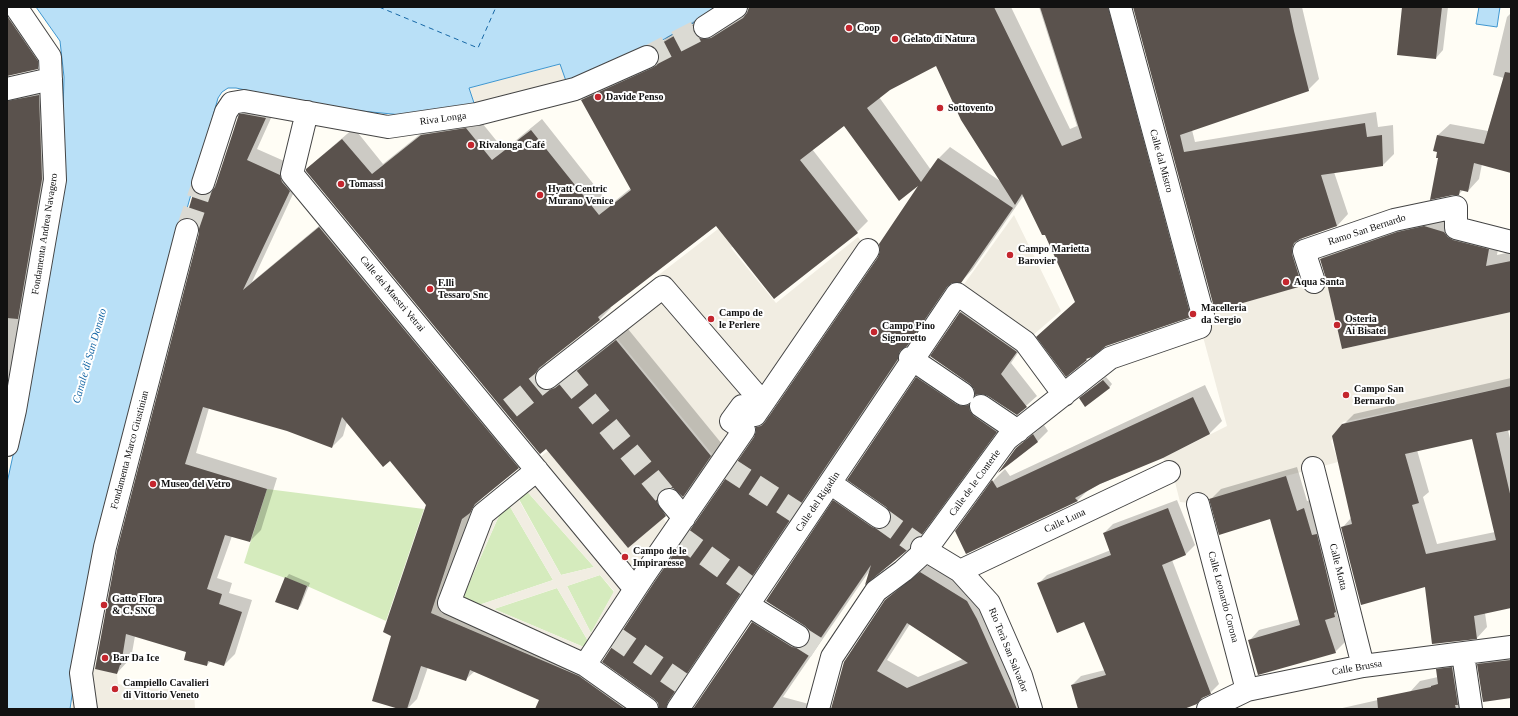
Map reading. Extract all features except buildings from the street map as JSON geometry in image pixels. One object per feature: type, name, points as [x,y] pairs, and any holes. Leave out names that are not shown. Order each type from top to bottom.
[{"type":"street","name":"Fondamenta Andrea Navagero","points":[[7,445],[17,403],[55,180],[50,58],[16,7]]},
{"type":"street","points":[[705,27],[736,7]]},
{"type":"street","name":"Calle dal Mistro","points":[[1120,7],[1202,321]]},
{"type":"street","name":"Riva Longa","points":[[203,183],[226,112],[232,103],[244,101],[388,127],[477,114],[576,89],[647,58]]},
{"type":"street","points":[[7,89],[51,79]]},
{"type":"street","name":"Calle dei Maestri Vetrai","points":[[307,112],[292,174],[503,414],[534,467],[636,589]]},
{"type":"street","name":"Ramo San Bernardo","points":[[1314,282],[1304,251],[1394,220],[1456,207],[1456,228],[1511,242]]},
{"type":"street","name":"Fondamenta Marco Giustinian","points":[[86,709],[81,673],[105,547],[188,230]]},
{"type":"street","points":[[585,665],[609,634],[636,589],[724,465],[744,430],[731,421],[742,406],[754,415],[835,303],[868,250]]},
{"type":"street","points":[[558,373],[663,287],[763,402]]},
{"type":"street","name":"Calle del Rigadin","points":[[678,709],[689,688],[753,595],[804,517],[830,483],[911,359],[957,294],[1025,342],[1064,395]]},
{"type":"street","name":"Calle de le Conterie","points":[[818,709],[824,652],[876,591],[903,570],[924,550],[1006,439],[1110,358],[1202,321]]},
{"type":"street","points":[[911,359],[963,394]]},
{"type":"street","points":[[981,406],[1018,430]]},
{"type":"street","points":[[534,467],[483,514],[449,603],[585,665],[647,709]]},
{"type":"street","name":"Calle Motta","points":[[1313,468],[1363,666]]},
{"type":"street","name":"Calle Luna","points":[[960,571],[1169,472]]},
{"type":"street","points":[[830,483],[879,518]]},
{"type":"street","points":[[669,500],[679,529]]},
{"type":"street","name":"Calle Leonardo Corona","points":[[1198,504],[1247,690]]},
{"type":"street","name":"Rio Terà San Salvador","points":[[924,550],[960,571],[989,603],[1021,676],[1031,709]]},
{"type":"street","points":[[753,595],[798,636]]},
{"type":"street","name":"Calle Brussa","points":[[1208,709],[1247,690],[1363,666],[1511,647]]},
{"type":"street","points":[[1463,654],[1471,709]]},
{"type":"green space","points":[[524,488],[594,567],[561,575],[515,492]]},
{"type":"green space","points":[[267,489],[424,509],[386,621],[307,586],[244,563]]},
{"type":"green space","points":[[506,500],[553,580],[479,605],[462,599]]},
{"type":"green space","points":[[600,575],[614,592],[591,633],[567,586]]},
{"type":"green space","points":[[557,588],[588,641],[586,648],[494,609]]},
{"type":"shaded area","points":[[561,64],[566,81],[477,114],[469,88]]},
{"type":"shaded area","name":"Campo de le Perlere","points":[[802,164],[813,181],[731,248],[776,303],[858,237],[868,250],[697,498],[683,478],[712,454],[615,336],[556,383],[541,366]]},
{"type":"shaded area","name":"Campo Marietta Barovier","points":[[1014,215],[1061,311],[1025,342],[957,294]]},
{"type":"shaded area","name":"Campo San Bernardo","points":[[1326,278],[1342,349],[1511,312],[1511,386],[1343,422],[1331,441],[1338,462],[1286,476],[1198,504],[1180,502],[1175,482],[1163,458],[1227,426],[1198,318],[1203,315]]},
{"type":"shaded area","name":"Campo de le Impiraresse","points":[[548,451],[628,548],[663,518],[673,533],[594,662],[569,671],[431,613],[463,518]],"holes":[[[524,488],[594,567],[561,575],[515,493]],[[506,500],[553,580],[479,605],[462,599]],[[600,575],[614,591],[591,633],[567,586]],[[557,588],[588,641],[586,648],[494,609]]]},
{"type":"shaded area","name":"Campiello Cavalieri di Vittorio Veneto","points":[[93,668],[117,674],[118,684],[138,688],[194,690],[195,709],[71,709],[74,682]]},
{"type":"water","name":"Canale di San Donato","points":[[36,7],[722,7],[621,63],[566,81],[560,64],[469,88],[475,106],[412,116],[331,108],[236,88],[228,88],[222,92],[218,98],[181,230],[74,682],[70,709],[7,709],[7,483],[30,377],[61,179],[64,77],[60,41]]},
{"type":"water","points":[[1479,7],[1500,7],[1497,27],[1476,24]]},
{"type":"ferry route","points":[[379,7],[478,48],[496,7]]},
{"type":"tunnel","points":[[647,57],[705,27]]},
{"type":"tunnel","points":[[187,230],[203,183]]},
{"type":"tunnel","points":[[566,375],[669,500]]},
{"type":"tunnel","points":[[510,408],[547,378]]},
{"type":"tunnel","points":[[727,467],[802,516]]},
{"type":"tunnel","points":[[879,517],[922,548]]},
{"type":"tunnel","points":[[679,536],[752,589]]},
{"type":"tunnel","points":[[612,635],[686,686]]},
{"type":"tunnel","points":[[798,636],[817,648]]},
{"type":"place","name":"Coop","points":[[849,28]]},
{"type":"place","name":"Gelato di Natura","points":[[895,39]]},
{"type":"place","name":"Davide Penso","points":[[598,97]]},
{"type":"place","name":"Sottovento","points":[[940,108]]},
{"type":"place","name":"Rivalonga Café","points":[[471,145]]},
{"type":"place","name":"Tomassi","points":[[341,184]]},
{"type":"place","name":"Hyatt Centric Murano Venice","points":[[540,195]]},
{"type":"place","name":"Campo Marietta Barovier","points":[[1010,255]]},
{"type":"place","name":"Aqua Santa","points":[[1286,282]]},
{"type":"place","name":"F.lli Tessaro Snc","points":[[430,289]]},
{"type":"place","name":"Macelleria da Sergio","points":[[1193,314]]},
{"type":"place","name":"Campo de le Perlere","points":[[711,319]]},
{"type":"place","name":"Osteria Ai Bisatei","points":[[1337,325]]},
{"type":"place","name":"Campo Pino Signoretto","points":[[874,332]]},
{"type":"place","name":"Campo San Bernardo","points":[[1346,395]]},
{"type":"place","name":"Museo del Vetro","points":[[153,484]]},
{"type":"place","name":"Campo de le Impiraresse","points":[[625,557]]},
{"type":"place","name":"Gatto Flora & C. SNC","points":[[104,605]]},
{"type":"place","name":"Bar Da Ice","points":[[105,658]]},
{"type":"place","name":"Campiello Cavalieri di Vittorio Veneto","points":[[115,689]]}]
